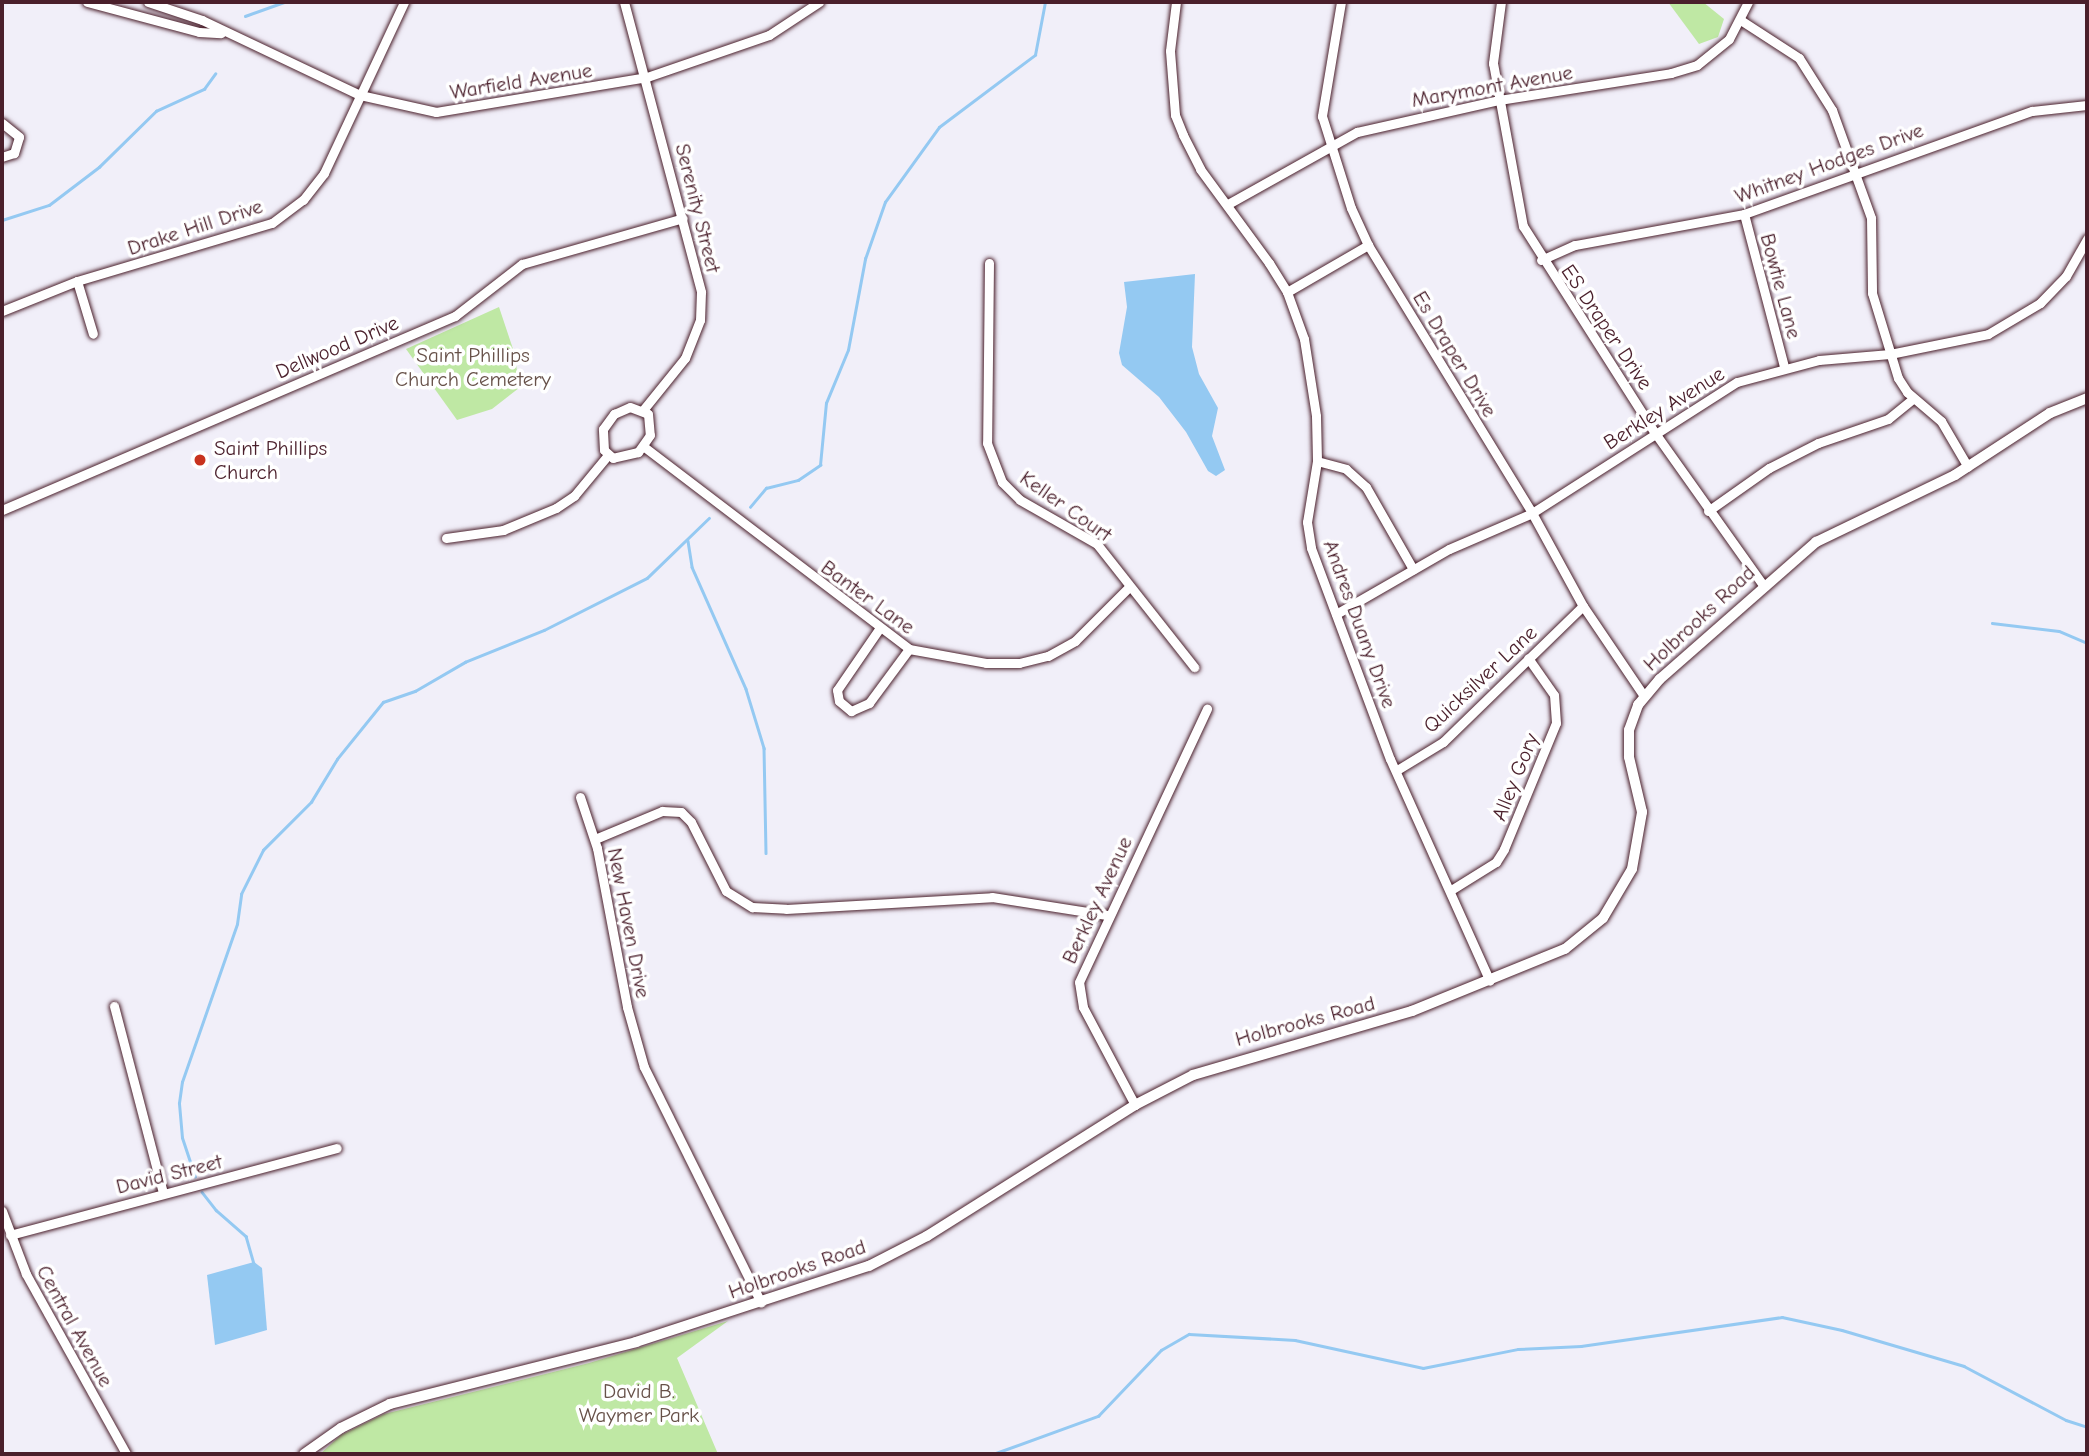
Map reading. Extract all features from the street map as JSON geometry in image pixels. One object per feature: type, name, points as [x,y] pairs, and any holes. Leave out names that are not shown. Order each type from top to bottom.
[{"type":"street","name":"Warfield Avenue","points":[[87,2],[164,20],[199,32],[226,33]]},
{"type":"street","name":"Warfield Avenue","points":[[148,2],[170,5],[360,95],[436,112],[646,77],[769,35],[819,2]]},
{"type":"street","name":"Drake Hill Drive","points":[[2,311],[77,281],[272,223],[303,200],[324,173],[404,2]]},
{"type":"street","name":"Serenity Street","points":[[624,2],[701,292],[700,320],[685,358],[643,410]]},
{"type":"street","name":"Andres Duany Drive","points":[[1176,2],[1170,51],[1175,115],[1199,169],[1228,204],[1287,292],[1312,376],[1317,461],[1307,522],[1311,548],[1397,770],[1490,981]]},
{"type":"street","name":"Es Draper Drive","points":[[1340,2],[1322,97],[1331,143],[1368,245],[1532,513],[1583,606],[1644,696]]},
{"type":"street","name":"ES Draper Drive","points":[[1501,2],[1493,62],[1515,202],[1541,260],[1708,511],[1763,585]]},
{"type":"street","name":"Marymont Avenue","points":[[1228,204],[1331,143],[1357,132],[1499,100],[1686,69],[1712,56],[1742,21],[1748,2]]},
{"type":"street","points":[[164,20],[170,5]]},
{"type":"street","points":[[1742,21],[1780,43],[1805,66],[1832,110],[1858,170],[1871,218],[1872,293],[1899,378],[1913,398],[1941,421],[1968,467]]},
{"type":"street","name":"Whitney Hodges Drive","points":[[1541,260],[1575,245],[1744,214],[1858,170],[2032,111],[2087,105]]},
{"type":"street","points":[[2,123],[19,137],[14,153],[2,157]]},
{"type":"street","name":"Bowtie Lane","points":[[1744,214],[1784,367]]},
{"type":"street","name":"Dellwood Drive","points":[[2,510],[455,316],[502,275],[522,264],[683,218]]},
{"type":"street","name":"Berkley Avenue","points":[[1336,614],[1413,569],[1532,513],[1737,382],[1784,367],[1890,354],[1988,334],[2040,303],[2066,276],[2087,239]]},
{"type":"street","points":[[1287,292],[1368,245]]},
{"type":"street","name":"Keller Court","points":[[989,263],[989,454],[1002,482],[1020,500],[1097,544],[1194,667]]},
{"type":"street","points":[[77,281],[93,334]]},
{"type":"street","points":[[1708,511],[1769,468],[1818,443],[1888,419],[1913,398]]},
{"type":"street","name":"Holbrooks Road","points":[[304,1454],[341,1428],[390,1404],[636,1342],[761,1303],[894,1255],[1135,1105],[1228,1062],[1387,1019],[1490,981],[1580,940],[1603,918],[1623,888],[1642,830],[1628,741],[1633,716],[1644,696],[1763,585],[1832,531],[1968,467],[2050,413],[2087,398]]},
{"type":"street","points":[[622,408],[643,410],[652,427],[643,446],[624,459],[608,455],[602,444],[607,421],[622,408]]},
{"type":"street","name":"Banter Lane","points":[[643,446],[879,629],[909,649],[986,663],[1019,663],[1048,656],[1075,641],[1129,587]]},
{"type":"street","points":[[446,538],[503,530],[556,508],[574,496],[608,455]]},
{"type":"street","points":[[1317,461],[1346,469],[1366,487],[1413,569]]},
{"type":"street","name":"Quicksilver Lane","points":[[1397,770],[1443,742],[1583,606]]},
{"type":"street","points":[[879,629],[837,690],[839,701],[851,711],[869,703],[909,649]]},
{"type":"street","name":"Alley Gory","points":[[1451,890],[1496,862],[1504,849],[1556,723],[1554,695],[1528,658]]},
{"type":"street","name":"Berkley Avenue","points":[[1135,1105],[1079,995],[1081,973],[1207,709]]},
{"type":"street","points":[[580,797],[595,839]]},
{"type":"street","name":"New Haven Drive","points":[[761,1303],[644,1067],[626,1007],[595,839],[662,811],[681,812],[691,821],[726,891],[752,907],[786,909],[992,897],[1107,915]]},
{"type":"street","points":[[114,1006],[163,1193]]},
{"type":"street","name":"David Street","points":[[10,1235],[337,1148]]},
{"type":"street","name":"Central Avenue","points":[[2,1212],[26,1274],[126,1454]]},
{"type":"green space","points":[[1668,2],[1703,2],[1724,19],[1718,37],[1699,44]]},
{"type":"green space","name":"Saint Phillips Church Cemetery","points":[[499,307],[515,355],[519,388],[492,409],[457,420],[406,349]]},
{"type":"green space","name":"David B. Waymer Park","points":[[728,1321],[677,1358],[718,1454],[320,1454],[341,1435],[384,1414],[589,1363]]},
{"type":"water","points":[[1195,274],[1192,347],[1199,374],[1218,408],[1212,436],[1225,470],[1216,476],[1208,471],[1186,432],[1159,397],[1122,365],[1119,353],[1127,307],[1124,282]]},
{"type":"water","points":[[254,1262],[262,1268],[267,1330],[215,1345],[207,1275]]},
{"type":"waterway","points":[[245,16],[284,2]]},
{"type":"waterway","points":[[750,507],[766,488],[798,480],[820,465],[826,403],[848,350],[865,259],[885,202],[939,127],[1035,55],[1045,2]]},
{"type":"waterway","points":[[2,220],[49,205],[99,167],[156,111],[204,89],[215,74]]},
{"type":"waterway","points":[[195,1177],[182,1138],[179,1103],[182,1082],[237,924],[241,894],[263,850],[311,802],[337,759],[383,702],[415,691],[465,662],[544,630],[647,578],[709,518]]},
{"type":"waterway","points":[[688,541],[692,567],[746,689],[764,748],[766,853]]},
{"type":"waterway","points":[[1992,623],[2059,631],[2087,643]]},
{"type":"waterway","points":[[202,1192],[216,1210],[246,1236],[254,1264]]},
{"type":"waterway","points":[[993,1454],[1098,1416],[1161,1350],[1189,1334],[1295,1340],[1423,1368],[1518,1349],[1581,1346],[1782,1317],[1842,1330],[1964,1366],[2066,1420],[2087,1427]]},
{"type":"place","name":"Saint Phillips Church","points":[[200,460]]}]
